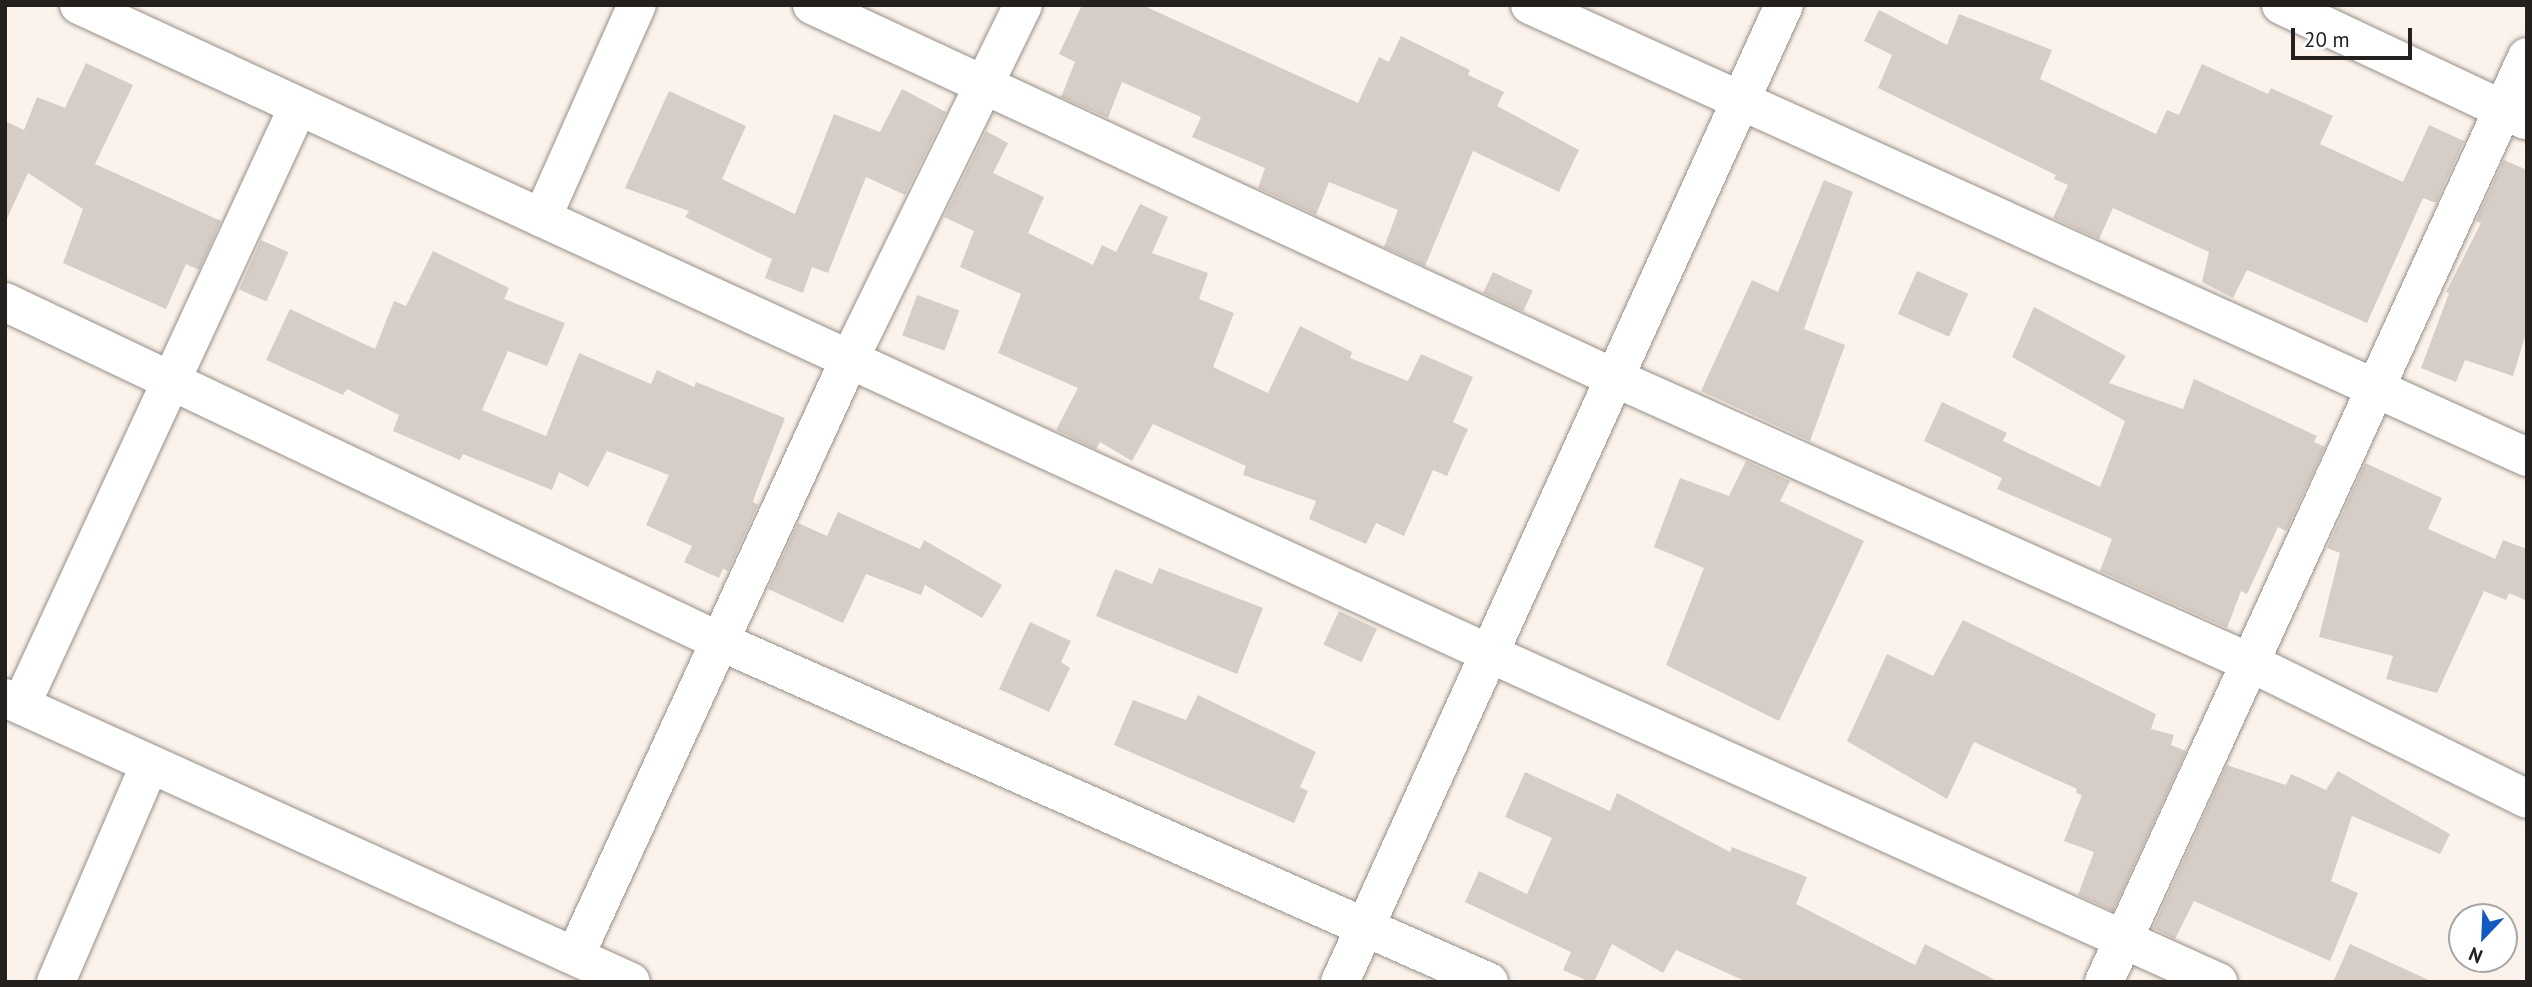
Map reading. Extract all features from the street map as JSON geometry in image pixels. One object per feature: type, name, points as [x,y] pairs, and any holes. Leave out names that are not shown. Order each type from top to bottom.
[{"type":"street","points":[[79,5],[542,218],[851,356],[1488,653],[2218,982]]},
{"type":"street","points":[[542,218],[637,5]]},
{"type":"street","points":[[812,5],[1615,378],[2251,663],[2527,799]]},
{"type":"street","points":[[575,956],[851,356],[1023,5]]},
{"type":"street","points":[[1530,5],[2527,457]]},
{"type":"street","points":[[1340,982],[1784,5]]},
{"type":"street","points":[[2281,5],[2515,115]]},
{"type":"street","points":[[2104,982],[2376,387],[2515,115],[2527,57]]},
{"type":"street","points":[[298,107],[171,379],[13,701],[631,982]]},
{"type":"street","points":[[5,302],[719,641],[1489,982]]},
{"type":"street","points":[[56,982],[150,764]]},
{"type":"building","points":[[1082,5],[1142,5],[1358,103],[1379,57],[1389,62],[1401,36],[1470,70],[1468,75],[1504,92],[1497,106],[1579,150],[1559,192],[1473,151],[1425,266],[1384,247],[1398,210],[1329,182],[1316,215],[1258,188],[1265,168],[1192,137],[1201,117],[1122,82],[1108,118],[1061,97],[1075,62],[1059,54]]},
{"type":"building","points":[[1879,10],[1947,45],[1959,14],[2052,50],[2040,79],[2156,134],[2167,110],[2179,115],[2202,64],[2268,94],[2271,88],[2333,116],[2320,144],[2403,182],[2429,125],[2464,141],[2436,203],[2423,198],[2367,323],[2247,270],[2233,298],[2202,282],[2209,252],[2113,208],[2099,239],[2053,218],[2068,185],[2054,179],[2056,175],[1878,88],[1892,55],[1864,41]]},
{"type":"building","points":[[86,63],[133,85],[95,164],[221,221],[199,270],[186,264],[166,309],[63,263],[83,209],[28,173],[5,223],[5,121],[24,130],[37,97],[65,108]]},
{"type":"building","points":[[902,89],[946,112],[905,195],[866,177],[828,273],[812,267],[803,293],[765,278],[772,259],[685,217],[689,211],[625,188],[669,91],[746,126],[722,179],[795,214],[834,114],[880,132]]},
{"type":"building","points":[[986,131],[1008,143],[993,173],[1044,197],[1028,233],[1093,265],[1102,245],[1116,252],[1140,204],[1168,217],[1152,253],[1208,273],[1199,299],[1234,313],[1213,367],[1268,393],[1300,326],[1352,352],[1350,358],[1408,381],[1421,354],[1473,377],[1453,422],[1468,429],[1447,476],[1433,470],[1404,536],[1376,523],[1366,544],[1309,519],[1316,501],[1243,475],[1246,466],[1153,424],[1132,461],[1100,442],[1096,449],[1056,430],[1078,388],[998,353],[1021,294],[960,267],[974,231],[944,217]]},
{"type":"building","points":[[2504,160],[2527,170],[2527,330],[2513,376],[2465,360],[2456,382],[2421,368],[2449,293],[2446,292],[2481,223],[2476,221]]},
{"type":"building","points":[[1824,180],[1853,192],[1804,329],[1845,345],[1810,441],[1701,391],[1752,280],[1778,292]]},
{"type":"building","points":[[261,240],[288,252],[266,302],[239,289]]},
{"type":"building","points":[[433,251],[509,288],[504,299],[565,323],[547,366],[508,351],[482,410],[546,436],[579,353],[651,384],[657,370],[694,387],[696,382],[785,418],[753,502],[758,505],[728,571],[723,569],[719,578],[684,562],[692,546],[646,525],[669,475],[607,451],[588,487],[559,472],[552,490],[463,454],[460,460],[393,431],[399,415],[347,389],[343,395],[266,360],[290,309],[375,349],[394,301],[406,306]]},
{"type":"building","points":[[1917,271],[1968,294],[1949,337],[1898,314]]},
{"type":"building","points":[[1493,272],[1533,291],[1523,311],[1483,293]]},
{"type":"building","points":[[917,295],[959,310],[945,351],[902,335]]},
{"type":"building","points":[[2034,307],[2126,356],[2109,383],[2183,409],[2194,379],[2317,436],[2314,442],[2325,447],[2286,531],[2278,527],[2247,594],[2241,591],[2227,628],[2100,571],[2112,539],[1997,489],[2002,478],[1924,441],[1942,402],[2007,433],[2003,441],[2100,487],[2125,421],[2012,357]]},
{"type":"building","points":[[1746,461],[1790,481],[1780,501],[1864,541],[1779,721],[1666,665],[1704,568],[1654,547],[1680,478],[1729,496]]},
{"type":"building","points":[[2365,463],[2442,498],[2428,529],[2495,559],[2503,540],[2527,549],[2527,601],[2509,593],[2506,600],[2484,591],[2437,693],[2386,679],[2393,656],[2319,637],[2340,553],[2327,548]]},
{"type":"building","points":[[838,512],[920,549],[924,540],[1002,585],[982,618],[925,585],[921,595],[866,574],[843,623],[768,589],[798,523],[827,536]]},
{"type":"building","points":[[1159,568],[1263,608],[1237,674],[1096,616],[1115,569],[1152,584]]},
{"type":"building","points":[[1339,611],[1377,629],[1361,662],[1323,645]]},
{"type":"building","points":[[1963,620],[2156,714],[2151,729],[2174,735],[2171,745],[2186,751],[2113,911],[2078,895],[2094,852],[2064,841],[2082,795],[2076,793],[2077,789],[1974,742],[1947,799],[1847,741],[1887,654],[1933,676]]},
{"type":"building","points":[[1030,622],[1071,641],[1061,662],[1070,668],[1049,712],[999,689]]},
{"type":"building","points":[[1198,695],[1316,752],[1300,787],[1308,791],[1294,823],[1114,745],[1133,700],[1186,720]]},
{"type":"building","points":[[2227,765],[2286,785],[2291,774],[2326,790],[2338,771],[2450,834],[2440,854],[2352,816],[2331,881],[2358,893],[2330,961],[2194,901],[2175,939],[2153,928]]},
{"type":"building","points":[[1525,772],[1610,811],[1617,793],[1730,852],[1732,847],[1807,877],[1796,904],[1915,965],[1925,944],[1999,982],[1747,982],[1676,950],[1663,973],[1612,944],[1594,982],[1590,982],[1563,970],[1571,952],[1465,902],[1479,871],[1527,894],[1552,838],[1505,817]]},
{"type":"building","points":[[2350,944],[2433,982],[2333,982]]}]
